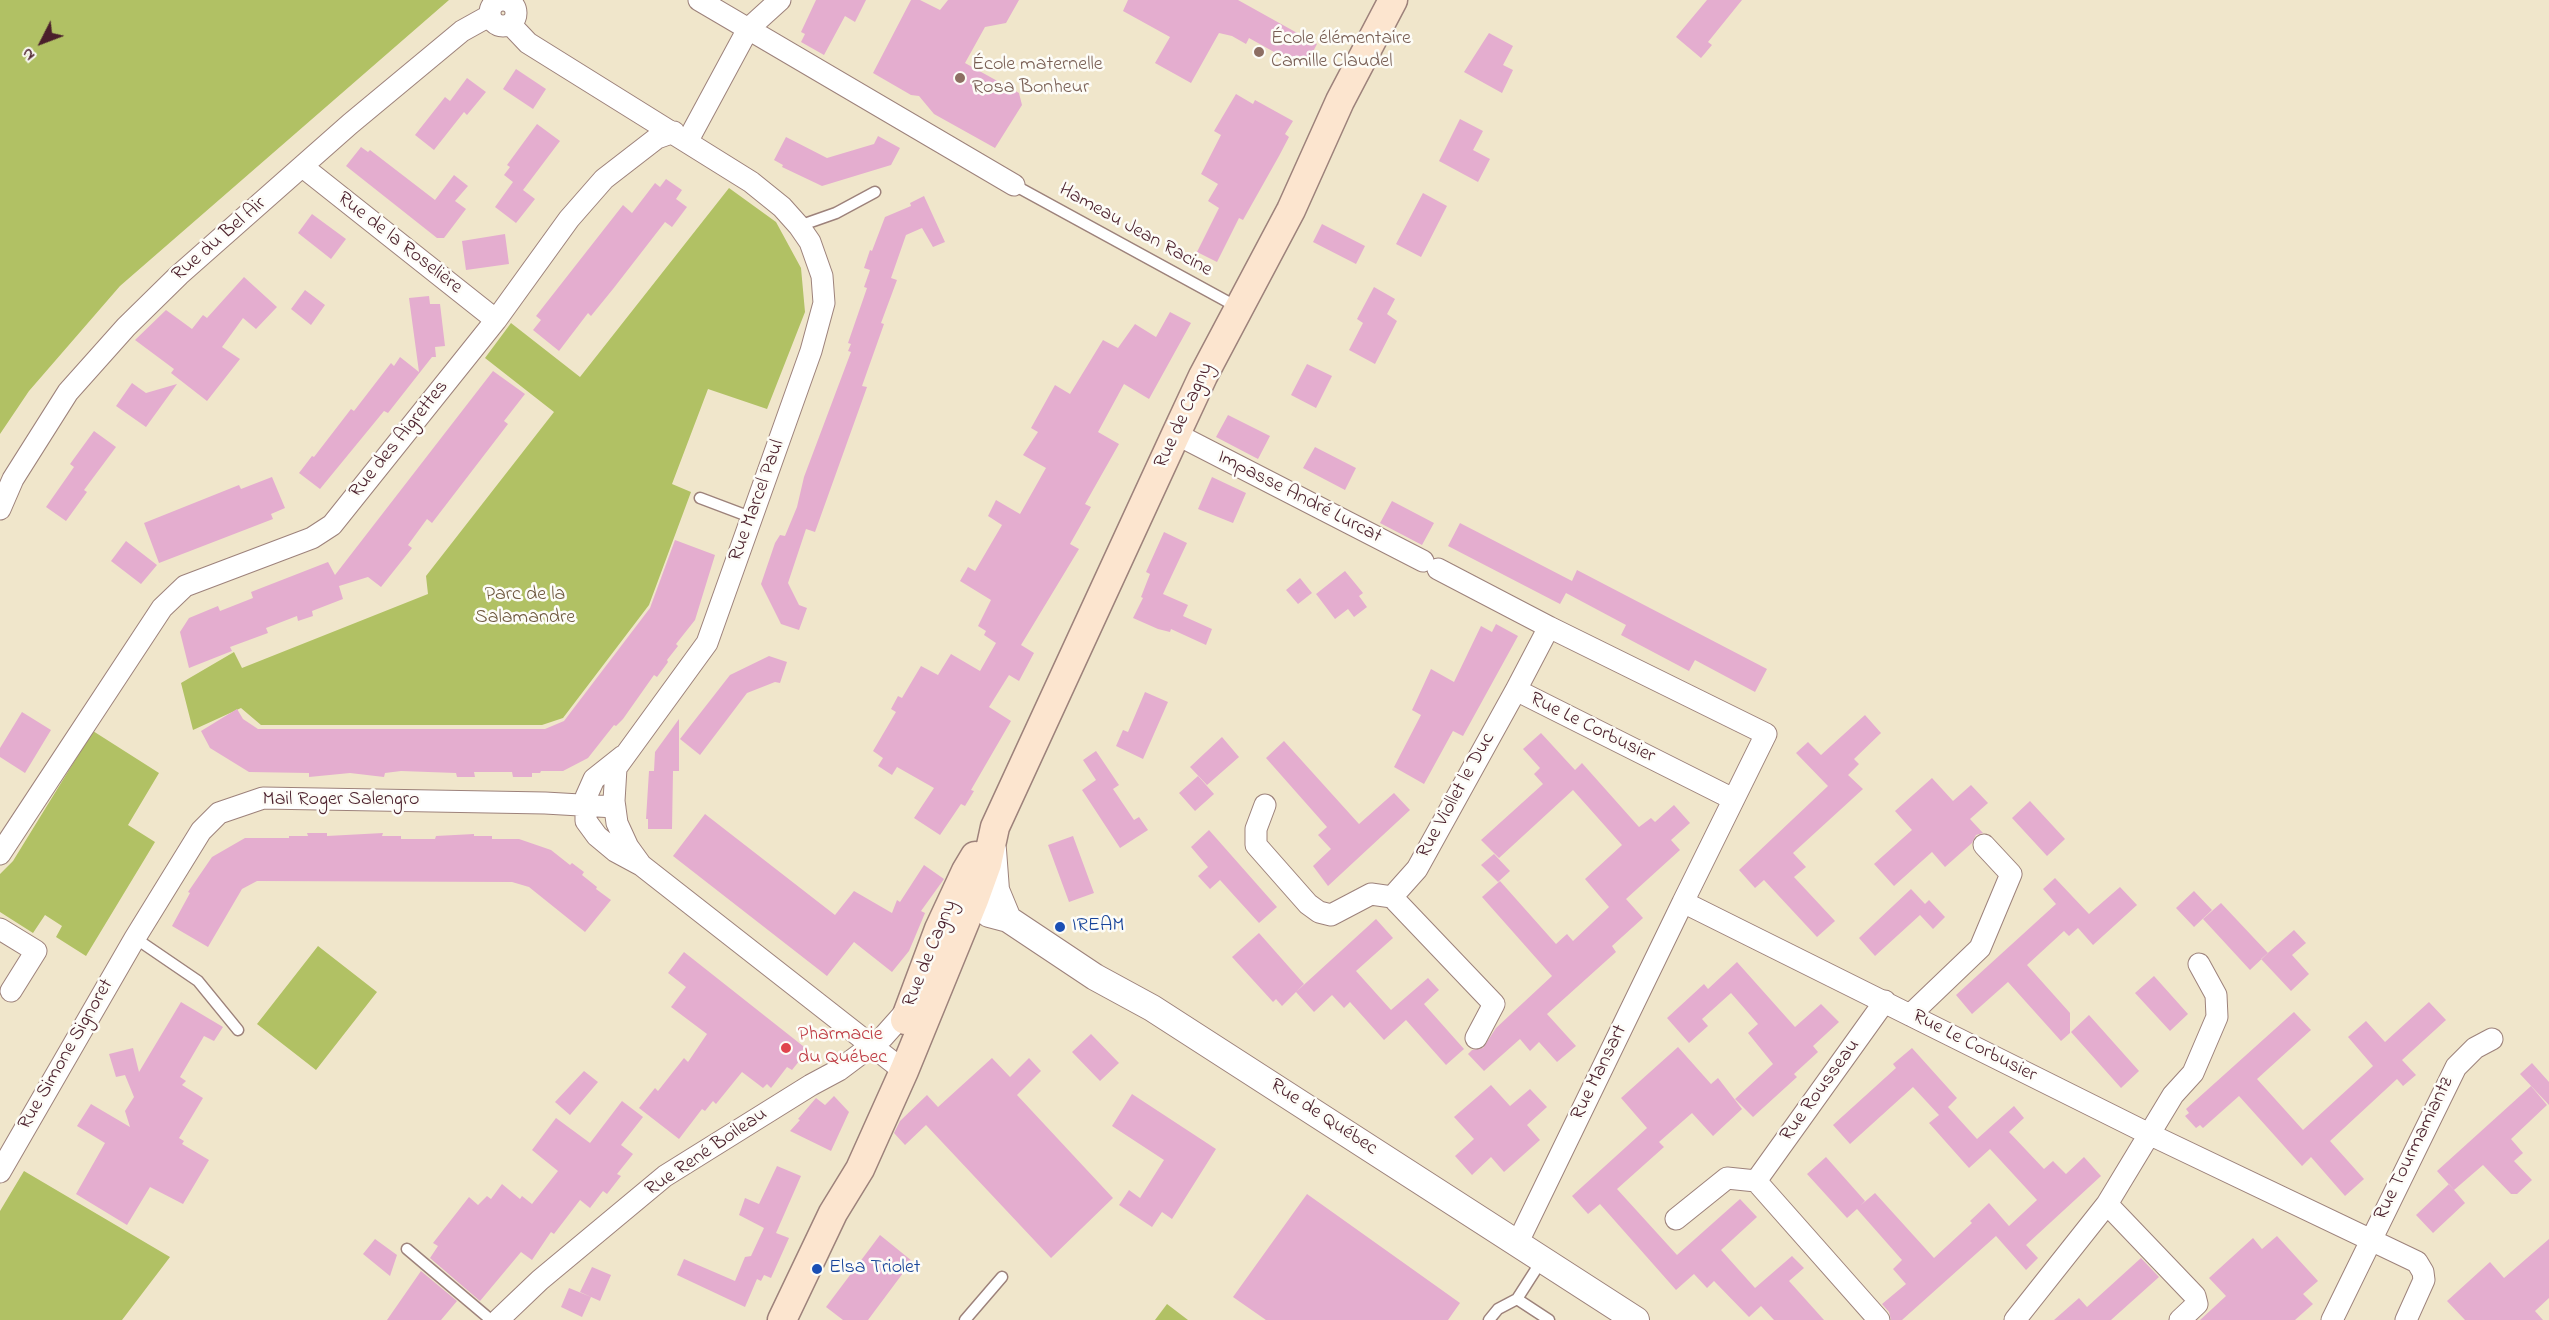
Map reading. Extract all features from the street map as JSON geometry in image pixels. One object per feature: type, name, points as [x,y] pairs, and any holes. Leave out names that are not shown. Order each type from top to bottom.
[{"type":"main road","name":"Rue de Cagny","points":[[888,1060],[984,913],[993,838],[1000,816],[1203,376],[1291,210],[1340,101],[1393,0]]},
{"type":"main road","name":"Rue de Cagny","points":[[782,1320],[832,1213],[845,1169],[939,929],[973,858],[993,838]]},
{"type":"street","points":[[699,0],[1014,184]]},
{"type":"street","points":[[681,137],[748,29],[780,0]]},
{"type":"street","points":[[507,1],[516,12],[514,21],[498,26],[489,16],[494,3],[507,1]]},
{"type":"street","name":"Rue du Bel Air","points":[[0,509],[13,479],[68,392],[126,327],[179,275],[350,124],[462,30],[489,16]]},
{"type":"street","name":"Rue Marcel Paul","points":[[510,24],[528,43],[751,182],[782,207],[810,243],[822,276],[824,303],[811,351],[707,643],[616,768],[617,823],[628,847],[641,865]]},
{"type":"street","name":"Rue des Aigrettes","points":[[0,854],[162,608],[185,586],[312,538],[332,525],[496,320],[569,219],[604,179],[657,138],[681,137]]},
{"type":"street","name":"Rue de la Roselière","points":[[303,167],[496,320]]},
{"type":"street","name":"Impasse André Lurcat","points":[[1176,434],[1549,627]]},
{"type":"street","points":[[1549,627],[1766,734],[1683,902]]},
{"type":"street","name":"Rue Le Corbusier","points":[[1549,627],[1516,690],[1733,799]]},
{"type":"street","name":"Rue Viollet le Duc","points":[[1392,897],[1417,869],[1516,690]]},
{"type":"street","name":"Rue Marcel Paul","points":[[624,756],[594,779],[586,797],[586,821],[597,836],[641,865],[888,1060]]},
{"type":"street","name":"Mail Roger Salengro","points":[[135,938],[201,831],[219,813],[263,798],[534,803],[615,807]]},
{"type":"street","points":[[1265,805],[1256,829],[1256,845],[1308,904],[1319,912],[1331,915],[1371,894],[1392,897],[1494,1005],[1476,1038]]},
{"type":"street","points":[[939,929],[984,913],[996,890],[993,838]]},
{"type":"street","points":[[1910,1014],[1980,948],[2011,874],[1984,845]]},
{"type":"street","points":[[966,871],[968,888],[984,913]]},
{"type":"street","name":"Rue Le Corbusier","points":[[1683,902],[2149,1134],[2370,1240]]},
{"type":"street","name":"Rue Mansart","points":[[1517,1244],[1683,902]]},
{"type":"street","name":"Rue de Québec","points":[[984,913],[1162,1014],[1636,1320]]},
{"type":"street","points":[[0,929],[36,951],[11,991]]},
{"type":"street","name":"Rue Simone Signoret","points":[[0,1172],[135,938]]},
{"type":"street","points":[[2015,1320],[2107,1204],[2173,1095],[2193,1073],[2217,1017],[2216,995],[2199,964]]},
{"type":"street","name":"Rue Rousseau","points":[[1756,1181],[1885,1001]]},
{"type":"street","name":"Rue Tourmamiantz","points":[[2332,1320],[2456,1066],[2475,1048],[2492,1039]]},
{"type":"street","name":"Rue René Boileau","points":[[498,1320],[540,1280],[665,1176],[839,1070],[888,1060]]},
{"type":"street","points":[[1676,1219],[1727,1178],[1756,1181],[1879,1320]]},
{"type":"street","points":[[2107,1204],[2195,1296],[2197,1304],[2180,1320]]},
{"type":"street","name":"Rue Tourmamiantz","points":[[2370,1240],[2417,1262],[2423,1272],[2424,1280],[2406,1320]]},
{"type":"lane","name":"Hameau Jean Racine","points":[[1014,184],[1239,308]]},
{"type":"lane","points":[[799,226],[836,213],[875,192]]},
{"type":"lane","points":[[700,498],[753,518]]},
{"type":"lane","points":[[135,938],[198,981],[238,1030]]},
{"type":"lane","points":[[407,1249],[491,1320]]},
{"type":"lane","points":[[1489,1320],[1498,1309],[1517,1299],[1542,1260]]},
{"type":"lane","points":[[965,1320],[1002,1277]]},
{"type":"lane","points":[[1517,1299],[1549,1320]]},
{"type":"green space","points":[[0,0],[449,0],[120,286],[29,391],[0,434]]},
{"type":"green space","name":"Parc de la Salamandre","points":[[729,188],[776,222],[801,268],[805,312],[767,409],[708,389],[672,484],[691,492],[649,605],[563,718],[542,725],[261,725],[241,708],[193,730],[181,683],[234,652],[242,668],[428,594],[426,576],[554,412],[485,358],[511,323],[580,377]]},
{"type":"green space","points":[[93,731],[159,773],[128,825],[155,842],[86,956],[56,937],[62,926],[45,915],[33,933],[0,912],[0,874],[13,861]]},
{"type":"green space","points":[[318,946],[377,992],[316,1070],[257,1024]]},
{"type":"green space","points":[[24,1171],[170,1257],[122,1320],[0,1320],[0,1211]]},
{"type":"green space","points":[[1167,1304],[1188,1320],[1155,1320]]},
{"type":"building","points":[[816,0],[866,0],[855,22],[845,16],[824,55],[801,42],[805,34],[801,32]]},
{"type":"building","name":"École maternelle Rosa Bonheur","points":[[911,0],[920,0],[940,10],[948,0],[1019,0],[1006,23],[985,27],[965,63],[1019,93],[1022,105],[995,148],[934,114],[919,96],[911,95],[873,73]]},
{"type":"building","points":[[1128,0],[1238,0],[1317,44],[1306,65],[1285,53],[1283,57],[1249,38],[1246,44],[1232,36],[1219,33],[1191,83],[1155,63],[1170,37],[1123,11]]},
{"type":"building","points":[[1707,0],[1742,0],[1708,42],[1712,45],[1701,58],[1676,37]]},
{"type":"building","points":[[1489,33],[1513,46],[1503,65],[1513,70],[1502,93],[1464,72]]},
{"type":"building","points":[[516,69],[546,89],[533,109],[503,89]]},
{"type":"building","points":[[467,78],[486,92],[467,115],[464,112],[434,150],[415,135],[445,97],[450,101]]},
{"type":"building","points":[[1236,94],[1253,104],[1255,100],[1293,121],[1285,134],[1289,137],[1279,156],[1243,220],[1239,218],[1217,262],[1197,252],[1219,208],[1208,201],[1218,184],[1201,174],[1221,135],[1214,131]]},
{"type":"building","points":[[1460,119],[1483,131],[1473,150],[1490,159],[1478,182],[1439,161]]},
{"type":"building","points":[[537,124],[560,141],[523,190],[535,199],[516,223],[495,207],[513,182],[504,175],[510,167],[507,165]]},
{"type":"building","points":[[878,136],[900,148],[891,165],[822,186],[782,167],[783,165],[774,160],[786,137],[827,158],[874,144]]},
{"type":"building","points":[[361,147],[368,152],[370,150],[435,200],[454,175],[468,186],[455,201],[466,209],[444,238],[437,238],[346,166]]},
{"type":"building","points":[[666,179],[682,190],[676,199],[687,207],[672,227],[665,222],[591,316],[588,313],[559,351],[533,330],[541,320],[536,316],[623,205],[632,213],[655,183],[660,187]]},
{"type":"building","points":[[1423,193],[1447,206],[1421,257],[1396,244]]},
{"type":"building","points":[[924,196],[945,242],[933,247],[922,228],[906,235],[891,278],[897,280],[862,386],[867,387],[815,532],[806,529],[788,583],[799,605],[807,608],[799,630],[781,624],[761,584],[775,543],[780,535],[785,536],[797,507],[804,477],[851,352],[848,351],[851,344],[848,343],[867,288],[864,287],[870,270],[864,268],[870,250],[872,251],[885,217],[911,206],[910,203]]},
{"type":"building","points":[[312,214],[346,239],[331,259],[298,233]]},
{"type":"building","points":[[1322,224],[1365,246],[1356,264],[1313,242]]},
{"type":"building","points":[[505,234],[509,264],[466,270],[462,241]]},
{"type":"building","points":[[244,277],[277,307],[256,329],[243,318],[222,347],[240,359],[207,401],[171,373],[174,369],[135,340],[166,310],[192,329],[203,315],[207,318]]},
{"type":"building","points":[[1374,287],[1395,299],[1387,314],[1397,321],[1375,364],[1349,350],[1363,323],[1357,319]]},
{"type":"building","points":[[305,290],[325,305],[311,325],[291,309]]},
{"type":"building","points":[[429,296],[430,304],[440,304],[445,346],[435,347],[436,357],[432,357],[388,413],[384,411],[320,489],[299,473],[351,409],[354,411],[391,363],[394,366],[400,357],[419,372],[409,298]]},
{"type":"building","points":[[1170,312],[1191,323],[1149,399],[1124,384],[1098,432],[1119,444],[1085,504],[1091,507],[1070,544],[1079,549],[1021,645],[1034,653],[1019,681],[1009,675],[989,707],[1011,721],[971,790],[974,791],[965,806],[961,804],[940,835],[914,818],[934,788],[897,767],[892,775],[878,766],[883,758],[873,751],[896,712],[891,709],[898,696],[902,698],[921,666],[938,675],[951,654],[980,671],[996,643],[984,635],[986,631],[978,626],[991,600],[960,581],[968,567],[975,571],[1002,525],[988,516],[996,500],[1020,514],[1046,468],[1023,455],[1038,432],[1031,428],[1055,385],[1070,394],[1103,340],[1118,348],[1135,324],[1156,337]]},
{"type":"building","points":[[1307,364],[1332,376],[1316,408],[1291,395]]},
{"type":"building","points":[[493,371],[525,394],[504,421],[508,424],[432,523],[427,519],[408,545],[412,548],[381,587],[368,577],[339,586],[343,599],[312,611],[313,616],[298,621],[297,616],[266,628],[268,633],[230,647],[232,651],[189,668],[180,632],[189,618],[218,606],[220,611],[253,598],[251,592],[328,562],[335,575]]},
{"type":"building","points":[[132,383],[146,393],[177,384],[146,427],[116,406]]},
{"type":"building","points":[[1228,415],[1270,436],[1258,459],[1216,437]]},
{"type":"building","points":[[94,431],[116,447],[84,490],[87,492],[66,521],[46,507],[74,467],[70,464]]},
{"type":"building","points":[[1315,447],[1356,468],[1345,490],[1303,468]]},
{"type":"building","points":[[272,477],[285,508],[271,514],[273,519],[159,563],[144,523],[239,485],[241,489]]},
{"type":"building","points":[[1212,477],[1246,493],[1233,523],[1198,509]]},
{"type":"building","points":[[1392,501],[1434,523],[1422,545],[1380,523]]},
{"type":"building","points":[[1460,523],[1572,581],[1577,570],[1767,669],[1755,692],[1695,660],[1689,671],[1621,635],[1626,625],[1566,593],[1560,604],[1448,546]]},
{"type":"building","points":[[1164,532],[1187,543],[1163,594],[1188,605],[1183,616],[1212,629],[1206,645],[1171,629],[1170,632],[1158,629],[1133,618],[1143,598],[1141,597],[1150,574],[1146,572]]},
{"type":"building","points":[[675,540],[715,555],[695,620],[676,644],[678,646],[667,660],[668,662],[657,677],[654,675],[623,719],[616,726],[614,725],[588,758],[563,771],[541,771],[532,773],[532,777],[513,777],[512,772],[474,772],[475,777],[457,777],[456,773],[401,771],[385,773],[384,777],[350,773],[309,777],[309,773],[249,772],[210,748],[201,731],[237,709],[243,719],[258,729],[545,729],[564,721],[650,608]]},
{"type":"building","points":[[126,541],[157,565],[141,584],[111,561]]},
{"type":"building","points":[[1345,571],[1363,593],[1359,596],[1367,607],[1354,617],[1348,609],[1335,619],[1316,594]]},
{"type":"building","points":[[1300,578],[1312,593],[1298,604],[1286,590]]},
{"type":"building","points":[[1496,624],[1518,636],[1463,736],[1453,731],[1424,784],[1394,767],[1421,715],[1412,710],[1431,669],[1454,682],[1481,626],[1492,632]]},
{"type":"building","points":[[769,656],[787,662],[780,683],[775,682],[747,693],[700,755],[680,739],[730,675]]},
{"type":"building","points":[[1145,692],[1168,702],[1143,759],[1116,746],[1123,730],[1128,732]]},
{"type":"building","points":[[22,712],[51,730],[25,773],[0,757],[0,748]]},
{"type":"building","points":[[1865,715],[1881,733],[1854,759],[1859,764],[1848,775],[1863,789],[1793,853],[1806,867],[1794,877],[1835,921],[1817,937],[1764,880],[1755,888],[1739,870],[1828,786],[1796,753],[1808,742],[1821,755]]},
{"type":"building","points":[[679,719],[679,771],[673,771],[672,829],[648,829],[648,819],[646,819],[649,771],[654,771],[655,752]]},
{"type":"building","points":[[1541,733],[1575,770],[1582,763],[1639,827],[1651,818],[1655,822],[1674,805],[1690,823],[1671,840],[1680,850],[1626,899],[1643,918],[1612,946],[1616,952],[1547,1014],[1576,1046],[1557,1062],[1539,1042],[1530,1051],[1520,1039],[1484,1071],[1468,1054],[1472,1050],[1483,1048],[1496,1028],[1552,976],[1482,897],[1500,881],[1556,944],[1567,934],[1573,941],[1609,907],[1585,879],[1622,845],[1573,790],[1499,858],[1481,840],[1543,784],[1534,774],[1540,768],[1523,749]]},
{"type":"building","points":[[1222,737],[1239,757],[1207,785],[1190,767]]},
{"type":"building","points":[[1284,741],[1359,824],[1394,793],[1410,810],[1328,886],[1313,866],[1331,849],[1318,835],[1327,827],[1266,758]]},
{"type":"building","points":[[1096,751],[1119,785],[1113,789],[1134,820],[1139,817],[1148,830],[1120,848],[1082,790],[1096,780],[1083,760]]},
{"type":"building","points":[[1198,776],[1214,794],[1195,811],[1179,793]]},
{"type":"building","points":[[1932,778],[1953,801],[1971,785],[1988,803],[1970,819],[1983,833],[1976,835],[1972,843],[1945,867],[1932,852],[1894,886],[1874,864],[1912,830],[1895,811]]},
{"type":"building","points":[[2030,801],[2065,839],[2047,856],[2012,818]]},
{"type":"building","points":[[705,814],[835,915],[854,891],[892,913],[897,900],[900,902],[924,865],[944,879],[921,911],[925,913],[909,951],[892,972],[854,942],[827,976],[673,856]]},
{"type":"building","points":[[1209,830],[1277,907],[1259,923],[1220,880],[1210,889],[1198,876],[1208,867],[1191,847]]},
{"type":"building","points":[[307,833],[327,833],[327,836],[383,833],[382,836],[401,836],[401,839],[435,839],[436,836],[474,834],[474,836],[492,836],[492,839],[519,839],[551,850],[570,865],[572,863],[584,872],[582,875],[597,887],[596,889],[611,900],[585,932],[529,887],[512,882],[257,881],[242,889],[208,947],[172,926],[190,893],[188,892],[212,857],[245,838],[289,838],[289,836],[308,836]]},
{"type":"building","points":[[1073,836],[1094,893],[1069,902],[1048,845]]},
{"type":"building","points":[[1494,854],[1510,871],[1498,882],[1481,865]]},
{"type":"building","points":[[2055,878],[2089,914],[2120,887],[2137,905],[2093,945],[2078,928],[2069,936],[2064,931],[2027,965],[2070,1013],[2070,1033],[2061,1041],[2008,982],[1972,1014],[1956,995],[2056,904],[2043,889]]},
{"type":"building","points":[[1911,889],[1925,904],[1929,900],[1945,917],[1933,929],[1920,915],[1875,956],[1859,938]]},
{"type":"building","points":[[2194,891],[2212,910],[2194,927],[2176,908]]},
{"type":"building","points":[[2221,903],[2268,953],[2250,970],[2203,919]]},
{"type":"building","points":[[1376,919],[1393,938],[1356,971],[1391,1010],[1428,978],[1439,990],[1424,1004],[1464,1049],[1446,1065],[1406,1020],[1384,1040],[1350,1002],[1344,1008],[1332,995],[1314,1012],[1296,992]]},
{"type":"building","points":[[2294,930],[2306,943],[2292,955],[2309,974],[2291,991],[2261,959]]},
{"type":"building","points":[[1259,933],[1304,984],[1282,1006],[1276,999],[1273,1002],[1232,957]]},
{"type":"building","points":[[684,952],[808,1050],[792,1070],[787,1067],[771,1088],[767,1084],[763,1088],[742,1072],[716,1104],[713,1101],[705,1111],[702,1109],[679,1139],[639,1108],[655,1088],[658,1091],[684,1058],[688,1062],[707,1034],[671,1007],[686,987],[668,973]]},
{"type":"building","points":[[1737,962],[1795,1027],[1821,1004],[1839,1022],[1813,1046],[1818,1052],[1794,1074],[1797,1077],[1753,1117],[1735,1099],[1773,1064],[1748,1033],[1758,1024],[1731,993],[1702,1019],[1708,1026],[1689,1043],[1667,1018],[1704,984],[1708,989]]},
{"type":"building","points":[[2154,976],[2188,1014],[2170,1031],[2135,993]]},
{"type":"building","points":[[181,1002],[223,1027],[214,1041],[204,1036],[180,1077],[186,1081],[182,1085],[203,1098],[179,1138],[184,1141],[182,1144],[209,1160],[183,1204],[150,1187],[127,1225],[76,1194],[105,1143],[77,1126],[91,1104],[130,1127],[125,1111],[134,1097],[125,1075],[116,1077],[109,1054],[133,1048],[139,1072]]},
{"type":"building","points":[[2429,1002],[2446,1020],[2402,1060],[2416,1075],[2403,1086],[2397,1079],[2330,1141],[2364,1179],[2345,1196],[2311,1157],[2302,1166],[2239,1096],[2203,1128],[2200,1125],[2196,1128],[2185,1116],[2189,1113],[2186,1109],[2294,1012],[2311,1030],[2257,1079],[2303,1130],[2373,1066],[2348,1037],[2366,1021],[2385,1042]]},
{"type":"building","points":[[2089,1015],[2139,1071],[2121,1088],[2071,1032]]},
{"type":"building","points":[[1091,1034],[1119,1063],[1100,1081],[1072,1052]]},
{"type":"building","points":[[1678,1047],[1711,1084],[1718,1078],[1742,1109],[1713,1136],[1692,1113],[1659,1142],[1664,1147],[1617,1189],[1677,1255],[1740,1199],[1757,1217],[1721,1250],[1755,1288],[1792,1256],[1804,1268],[1789,1281],[1824,1320],[1774,1320],[1761,1306],[1749,1317],[1714,1281],[1707,1288],[1694,1274],[1676,1290],[1600,1204],[1588,1214],[1572,1196],[1647,1128],[1621,1098]]},
{"type":"building","points":[[1912,1048],[1957,1098],[1948,1107],[1977,1139],[2014,1106],[2024,1118],[2009,1132],[2044,1169],[2053,1161],[2066,1174],[2084,1157],[2101,1176],[2026,1245],[2038,1258],[2026,1270],[1996,1236],[1902,1320],[1891,1320],[1889,1312],[1882,1304],[1906,1284],[1893,1269],[1902,1260],[1857,1209],[1847,1218],[1807,1174],[1826,1157],[1865,1201],[1861,1205],[1875,1193],[1934,1258],[1972,1223],[1970,1221],[1989,1203],[2009,1226],[2037,1200],[1990,1149],[1969,1168],[1929,1123],[1939,1115],[1913,1087],[1850,1144],[1833,1125],[1896,1068],[1893,1064]]},
{"type":"building","points":[[992,1058],[1010,1077],[1029,1058],[1041,1071],[1017,1095],[1113,1198],[1051,1258],[926,1125],[905,1145],[894,1133],[900,1121],[927,1095],[938,1107]]},
{"type":"building","points":[[2532,1063],[2549,1082],[2549,1105],[2520,1074]]},
{"type":"building","points":[[584,1071],[598,1082],[570,1115],[555,1102]]},
{"type":"building","points":[[1491,1085],[1510,1106],[1530,1089],[1547,1107],[1527,1125],[1540,1140],[1504,1172],[1491,1157],[1472,1175],[1455,1156],[1474,1139],[1454,1117]]},
{"type":"building","points":[[2531,1086],[2547,1105],[2511,1139],[2523,1153],[2514,1161],[2532,1180],[2517,1194],[2511,1194],[2483,1165],[2454,1190],[2437,1171]]},
{"type":"building","points":[[1132,1094],[1216,1149],[1172,1219],[1162,1212],[1152,1227],[1119,1205],[1129,1190],[1140,1198],[1164,1160],[1112,1126]]},
{"type":"building","points":[[834,1096],[849,1112],[831,1151],[790,1131],[816,1098],[825,1105]]},
{"type":"building","points":[[622,1101],[643,1117],[621,1145],[633,1154],[617,1174],[621,1176],[607,1194],[603,1191],[590,1208],[580,1200],[554,1234],[551,1232],[532,1260],[521,1252],[480,1301],[430,1258],[438,1246],[433,1243],[469,1197],[478,1205],[487,1196],[491,1199],[502,1184],[520,1199],[522,1196],[532,1204],[558,1171],[532,1150],[556,1118],[590,1143]]},
{"type":"building","points":[[777,1166],[801,1176],[776,1233],[789,1238],[771,1278],[764,1275],[761,1281],[757,1279],[745,1307],[677,1275],[684,1259],[735,1281],[745,1257],[751,1256],[764,1228],[739,1215],[745,1198],[759,1204]]},
{"type":"building","points":[[2449,1184],[2465,1203],[2433,1233],[2416,1215]]},
{"type":"building","points":[[1307,1194],[1460,1303],[1448,1320],[1266,1320],[1233,1297]]},
{"type":"building","points":[[880,1235],[912,1261],[868,1320],[843,1320],[826,1307]]},
{"type":"building","points":[[2277,1236],[2318,1281],[2303,1294],[2313,1304],[2295,1320],[2200,1320],[2226,1296],[2209,1278],[2253,1238],[2262,1249]]},
{"type":"building","points":[[375,1239],[397,1255],[390,1276],[363,1254]]},
{"type":"building","points":[[2549,1239],[2549,1298],[2535,1311],[2543,1320],[2465,1320],[2447,1301],[2490,1262],[2504,1278]]},
{"type":"building","points":[[2141,1258],[2159,1277],[2111,1320],[2054,1320],[2079,1298],[2087,1307]]},
{"type":"building","points":[[592,1267],[611,1275],[600,1301],[580,1292]]},
{"type":"building","points":[[421,1271],[457,1301],[441,1320],[387,1320]]},
{"type":"building","points":[[569,1288],[591,1297],[582,1317],[561,1307]]},
{"type":"place","name":"École élémentaire Camille Claudel","points":[[1259,52]]},
{"type":"place","name":"École maternelle Rosa Bonheur","points":[[960,78]]},
{"type":"place","name":"IREAM","points":[[1060,927]]},
{"type":"place","name":"Pharmacie du Québec","points":[[786,1048]]},
{"type":"place","name":"Elsa Triolet","points":[[817,1269]]}]
